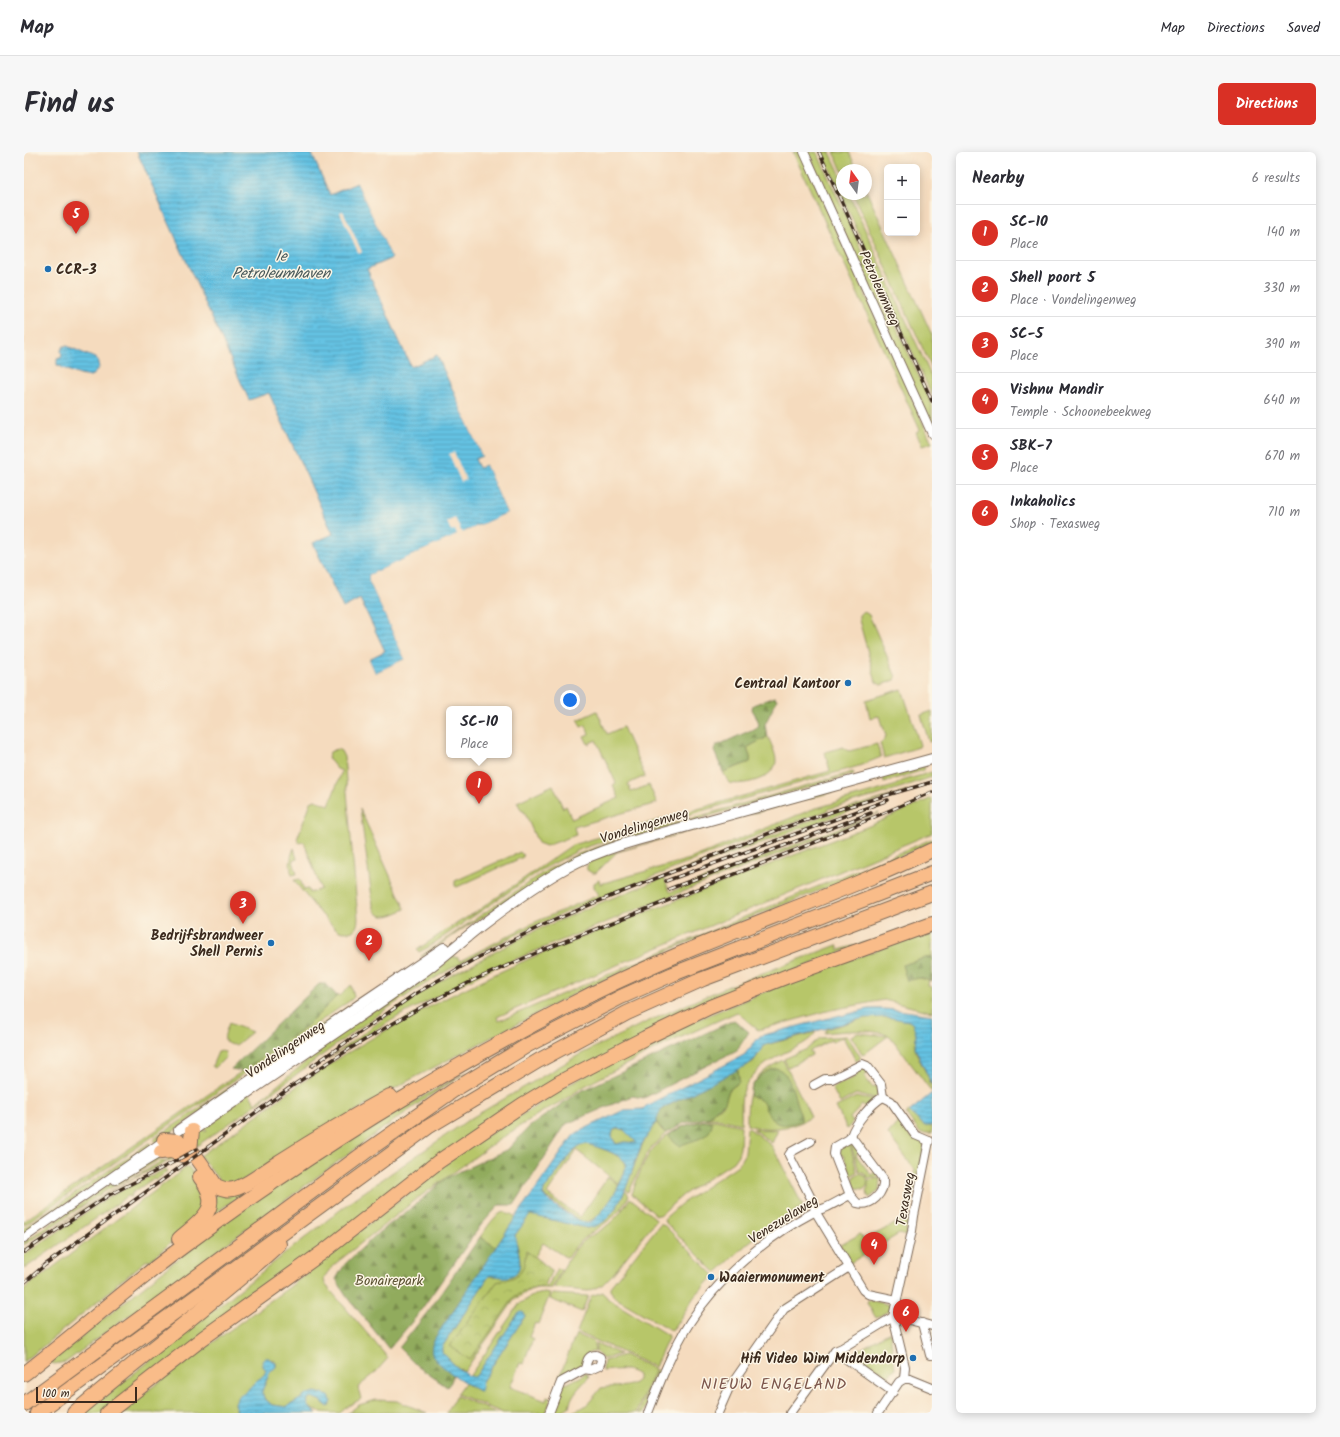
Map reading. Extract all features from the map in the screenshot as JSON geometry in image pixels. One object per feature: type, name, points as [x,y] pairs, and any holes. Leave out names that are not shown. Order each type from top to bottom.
[{"type":"highway","points":[[150,1268],[232,1211],[395,1103],[504,1041],[573,1004],[630,975],[690,949],[876,876],[932,850]]},
{"type":"highway","points":[[24,1404],[364,1153],[454,1090],[528,1045],[621,997],[673,974],[932,873]]},
{"type":"highway","points":[[37,1413],[428,1127],[538,1061],[628,1013],[703,979],[932,893]]},
{"type":"highway","points":[[107,1413],[203,1338],[323,1252],[438,1162],[516,1109],[560,1082],[644,1038],[710,1007],[788,976],[932,924]]},
{"type":"highway","points":[[175,1139],[216,1186],[227,1190],[238,1188],[341,1123],[433,1072],[504,1041]]},
{"type":"highway","points":[[339,1139],[498,1052],[528,1045]]},
{"type":"highway","points":[[175,1139],[171,1151],[186,1152]]},
{"type":"highway","points":[[24,1374],[128,1290],[201,1220],[209,1208],[211,1197],[208,1189],[186,1152]]},
{"type":"highway","points":[[74,1413],[119,1375],[251,1271],[331,1197]]},
{"type":"street","name":"Petroleumweg","points":[[804,152],[932,434]]},
{"type":"street","name":"Vondelingenweg","points":[[96,1188],[109,1184],[175,1139],[365,1001],[469,931],[484,924],[562,870],[591,856],[637,840],[828,786],[932,752]]},
{"type":"street","name":"Vondelingenweg","points":[[828,786],[845,783],[932,759]]},
{"type":"street","points":[[814,1085],[825,1079],[832,1079],[863,1065],[867,1066],[881,1084],[883,1097]]},
{"type":"street","points":[[852,1136],[882,1176],[884,1184],[881,1193],[876,1198],[864,1204],[857,1203],[850,1195],[833,1152],[835,1147],[852,1136],[856,1125],[876,1100],[883,1097],[891,1101],[915,1135],[931,1140]]},
{"type":"street","name":"Vondelingenweg","points":[[24,1238],[106,1180],[175,1139]]},
{"type":"street","name":"Texasweg","points":[[904,1379],[905,1367],[893,1317],[931,1140]]},
{"type":"street","points":[[811,1141],[791,1152],[789,1155],[815,1211],[866,1292],[897,1300]]},
{"type":"street","name":"Venezuelaweg","points":[[648,1413],[680,1340],[708,1298],[753,1252],[768,1240],[815,1211],[850,1195]]},
{"type":"street","points":[[718,1413],[729,1388],[784,1309],[850,1267]]},
{"type":"street","points":[[790,1413],[834,1351],[842,1348],[893,1317],[898,1316],[932,1326]]},
{"type":"street","points":[[922,1323],[930,1354],[932,1355]]},
{"type":"street","points":[[834,1351],[893,1392]]},
{"type":"street","points":[[549,1413],[561,1382],[585,1369]]},
{"type":"street","points":[[878,1413],[899,1382],[904,1379],[910,1379],[932,1388]]},
{"type":"green space","points":[[793,152],[801,152],[932,443],[922,446],[916,432],[920,430]]},
{"type":"green space","points":[[808,152],[817,152],[836,194],[836,200],[839,200],[932,405],[932,427]]},
{"type":"green space","points":[[822,152],[830,152],[836,165],[836,183]]},
{"type":"green space","points":[[834,152],[849,152],[854,164],[839,164]]},
{"type":"green space","points":[[844,200],[852,200],[932,378],[932,396]]},
{"type":"green space","points":[[856,200],[871,200],[884,230],[884,236],[887,236],[932,335],[932,369]]},
{"type":"green space","points":[[863,611],[869,615],[896,677],[895,680],[881,685],[876,682],[859,620],[859,615]]},
{"type":"green space","points":[[902,689],[920,745],[919,747],[884,758],[880,743],[886,736],[883,726],[879,716],[870,718],[866,700]]},
{"type":"green space","points":[[774,697],[777,700],[765,724],[767,737],[748,747],[750,762],[723,772],[714,751],[716,746],[758,727],[759,723],[752,709],[753,705]]},
{"type":"green space","points":[[597,711],[607,734],[623,727],[645,776],[628,784],[631,792],[649,785],[657,803],[574,827],[576,835],[546,846],[538,843],[524,811],[522,811],[517,802],[553,785],[563,808],[566,806],[572,819],[619,798],[613,785],[616,783],[596,740],[588,744],[584,736],[589,734],[586,725],[581,727],[578,720]]},
{"type":"green space","points":[[932,711],[932,741],[929,742],[921,715]]},
{"type":"green space","points":[[767,734],[775,755],[776,761],[774,767],[764,777],[757,780],[735,784],[729,783],[723,772],[750,762],[748,747],[767,737]]},
{"type":"green space","points":[[877,744],[881,757],[859,766],[649,826],[581,849],[541,870],[427,948],[419,952],[417,950],[476,912],[572,845],[830,771],[825,752],[843,747],[849,751]]},
{"type":"green space","points":[[337,749],[341,751],[344,757],[358,915],[357,926],[353,931],[349,932],[343,932],[335,928],[316,908],[294,880],[300,879],[304,890],[308,889],[310,893],[321,889],[304,842],[299,843],[297,839],[311,802],[315,800],[329,805],[342,771],[337,769],[328,758],[330,752]]},
{"type":"green space","points":[[925,766],[924,770],[884,782],[882,775]]},
{"type":"green space","points":[[853,772],[854,774],[619,842],[467,926],[422,957],[421,956],[547,870],[576,855],[617,840]]},
{"type":"green space","points":[[932,772],[932,777],[879,795],[828,809],[827,811],[727,847],[579,907],[492,947],[463,962],[404,997],[195,1147],[195,1139],[202,1127],[205,1132],[207,1130],[203,1126],[249,1093],[255,1103],[308,1060],[305,1056],[430,971],[432,972],[454,955],[455,958],[457,957],[460,961],[535,922],[599,895],[594,887],[594,883],[599,880],[600,884],[690,859],[813,809],[894,786],[902,781]]},
{"type":"green space","points":[[879,776],[880,779],[751,814],[643,844]]},
{"type":"green space","points":[[912,790],[664,878],[670,892],[879,813],[489,970],[399,1016],[328,1059],[391,1013],[435,984],[532,932],[602,902],[822,816],[830,815],[831,813]]},
{"type":"green space","points":[[932,798],[932,833],[631,959],[497,1017],[499,1021],[932,839],[932,842],[853,877],[679,946],[576,993],[406,1082],[323,1130],[240,1182],[222,1184],[200,1156],[316,1073],[374,1037],[463,990],[556,947],[869,826]]},
{"type":"green space","points":[[360,809],[405,909],[391,915],[382,916],[378,914],[373,905]]},
{"type":"green space","points":[[294,848],[297,859],[293,861],[297,874],[292,875],[290,862]]},
{"type":"green space","points":[[520,852],[523,857],[457,887],[455,886],[455,881]]},
{"type":"green space","points":[[617,852],[596,873],[592,873],[587,870],[589,863],[592,860]]},
{"type":"green space","points":[[932,930],[932,981],[929,980],[928,986],[932,987],[932,1012],[884,1000],[831,1010],[758,1030],[737,1012],[657,1048],[583,1087],[540,1113],[497,1141],[418,1198],[336,1263],[327,1273],[324,1279],[325,1284],[388,1358],[374,1374],[358,1387],[361,1399],[348,1406],[340,1413],[318,1411],[309,1407],[308,1399],[312,1397],[320,1400],[327,1406],[329,1396],[316,1392],[287,1407],[272,1405],[264,1398],[262,1391],[270,1372],[276,1367],[276,1363],[273,1359],[263,1366],[266,1370],[264,1376],[253,1384],[235,1403],[237,1413],[117,1413],[291,1286],[466,1148],[530,1110],[564,1087],[675,1029],[784,984]]},
{"type":"green space","points":[[867,942],[743,991],[551,1085],[101,1413],[84,1413],[354,1199],[468,1120],[579,1055],[640,1025],[729,986],[837,945],[839,950]]},
{"type":"green space","points":[[932,956],[932,981],[919,978],[907,981],[902,965]]},
{"type":"green space","points":[[319,984],[326,984],[337,996],[305,1028],[243,1071],[231,1069]]},
{"type":"green space","points":[[351,985],[354,997],[351,1000],[24,1225],[24,1221],[305,1028],[338,995],[340,996]]},
{"type":"green space","points":[[361,998],[348,1011],[156,1143],[155,1142],[154,1140],[157,1137]]},
{"type":"green space","points":[[864,1018],[898,1018],[907,1020],[913,1024],[916,1033],[915,1050],[929,1080],[932,1092],[890,1036],[883,1033],[867,1031],[825,1033],[827,1029]]},
{"type":"green space","name":"Bonairepark","points":[[734,1020],[749,1032],[737,1050],[644,1098],[632,1096],[566,1124],[514,1205],[499,1205],[481,1225],[416,1317],[389,1349],[346,1295],[336,1279],[345,1264],[378,1233],[414,1206],[446,1178],[508,1149],[529,1127],[577,1093]]},
{"type":"green space","points":[[229,1023],[252,1032],[236,1045],[231,1045],[225,1041],[225,1035]]},
{"type":"green space","points":[[816,1032],[806,1042],[773,1059],[753,1075],[744,1089],[742,1096],[741,1124],[715,1118],[697,1119],[710,1117],[715,1110],[723,1106],[729,1090],[738,1083],[738,1069],[753,1062],[765,1045]]},
{"type":"green space","points":[[858,1033],[888,1036],[863,1055],[851,1036]]},
{"type":"green space","points":[[846,1036],[861,1058],[856,1061],[843,1037],[832,1042],[831,1040],[810,1051],[812,1055],[788,1067],[784,1059],[807,1049],[820,1038]]},
{"type":"green space","points":[[221,1050],[225,1052],[226,1057],[215,1068],[212,1066],[218,1052]]},
{"type":"green space","points":[[783,1060],[811,1117],[796,1124],[780,1128],[763,1128],[747,1125],[748,1103],[753,1086],[763,1072]]},
{"type":"green space","points":[[776,1068],[785,1074],[791,1084],[801,1115],[801,1121],[783,1125],[779,1124],[772,1119],[762,1101],[751,1097],[750,1092],[754,1083],[762,1075]]},
{"type":"green space","points":[[864,1068],[869,1073],[864,1076],[873,1088],[878,1085],[879,1092],[875,1099],[856,1094],[840,1103],[832,1088],[857,1076],[854,1070]]},
{"type":"green space","points":[[738,1069],[739,1082],[729,1090],[725,1103],[715,1110],[710,1117],[684,1123],[667,1133],[663,1131],[656,1122],[658,1115],[663,1108]]},
{"type":"green space","points":[[466,1072],[378,1132],[66,1362],[54,1364],[50,1362],[221,1224],[345,1141]]},
{"type":"green space","points":[[416,1083],[279,1169],[208,1218],[217,1191],[229,1194],[370,1108]]},
{"type":"green space","points":[[856,1097],[873,1100],[866,1108],[862,1105],[850,1118],[853,1122],[847,1129],[836,1107]]},
{"type":"green space","points":[[909,1112],[925,1126],[932,1126],[932,1133],[920,1133],[906,1114]]},
{"type":"green space","points":[[707,1120],[716,1120],[741,1126],[740,1148],[738,1155],[733,1162],[683,1195],[660,1215],[656,1215],[632,1194],[646,1159],[651,1151],[672,1132],[689,1124]]},
{"type":"green space","points":[[704,1121],[712,1122],[709,1132],[705,1136],[680,1146],[674,1143],[669,1135],[690,1124]]},
{"type":"green space","points":[[899,1121],[911,1137],[925,1142],[921,1169],[919,1170],[909,1215],[904,1216],[915,1170],[888,1134]]},
{"type":"green space","points":[[656,1122],[663,1131],[667,1133],[646,1155],[629,1192],[625,1189],[643,1143]]},
{"type":"green space","points":[[619,1128],[624,1130],[636,1143],[625,1142],[617,1144],[612,1135],[615,1129]]},
{"type":"green space","points":[[747,1128],[772,1146],[803,1206],[758,1235],[716,1273],[665,1222],[664,1219],[681,1204],[738,1165],[745,1153]]},
{"type":"green space","points":[[753,1129],[778,1130],[772,1143]]},
{"type":"green space","points":[[849,1141],[857,1172],[852,1175],[845,1176],[844,1174],[850,1171],[843,1155],[837,1157],[838,1148]]},
{"type":"green space","points":[[850,1141],[860,1151],[856,1155],[871,1175],[875,1172],[879,1176],[868,1178],[865,1173],[859,1171]]},
{"type":"green space","points":[[149,1143],[152,1145],[24,1233],[24,1228]]},
{"type":"green space","points":[[587,1144],[615,1154],[623,1161],[625,1170],[619,1184],[575,1149]]},
{"type":"green space","points":[[574,1150],[576,1151],[547,1194],[580,1217],[608,1177],[619,1185],[603,1210],[592,1219],[586,1221],[580,1221],[543,1195],[544,1190]]},
{"type":"green space","points":[[164,1154],[179,1156],[124,1184],[162,1161],[166,1162],[168,1160]]},
{"type":"green space","points":[[161,1156],[160,1159],[99,1195],[24,1245],[24,1242],[100,1190]]},
{"type":"green space","points":[[188,1166],[206,1190],[207,1205],[180,1234],[157,1255],[149,1261],[148,1259],[124,1279],[119,1281],[116,1286],[24,1362],[24,1289]]},
{"type":"green space","points":[[166,1169],[168,1171],[156,1180],[154,1178],[131,1194],[132,1196],[128,1196],[24,1269],[24,1255],[31,1250],[98,1204],[125,1188]]},
{"type":"green space","points":[[860,1173],[865,1175],[867,1178],[867,1186],[864,1189],[856,1188],[853,1183],[854,1176]]},
{"type":"green space","points":[[880,1178],[879,1191],[869,1198],[866,1191],[868,1187],[868,1180]]},
{"type":"green space","points":[[122,1185],[96,1201],[24,1250],[96,1200]]},
{"type":"green space","points":[[625,1191],[629,1195],[619,1211],[579,1243],[567,1258],[543,1243],[534,1258],[545,1286],[548,1286],[557,1268],[561,1270],[552,1288],[537,1288],[530,1290],[515,1299],[464,1372],[442,1352],[442,1347],[489,1276],[508,1277],[518,1270],[520,1259],[515,1235],[530,1214],[587,1228],[601,1221],[610,1214],[618,1205]]},
{"type":"green space","points":[[630,1198],[656,1220],[612,1275],[602,1285],[588,1291],[554,1288],[566,1264],[581,1243],[612,1221]]},
{"type":"green space","points":[[504,1212],[512,1214],[516,1217],[496,1247],[480,1237],[493,1219]]},
{"type":"green space","points":[[908,1217],[906,1236],[899,1234],[850,1263],[840,1245],[860,1234],[864,1240]]},
{"type":"green space","points":[[660,1224],[663,1224],[714,1275],[694,1297],[672,1331],[614,1297],[610,1289],[610,1287]]},
{"type":"green space","points":[[480,1237],[496,1247],[433,1341],[436,1360],[453,1374],[451,1382],[447,1387],[417,1366],[399,1348],[430,1309]]},
{"type":"green space","points":[[526,1251],[552,1270],[545,1285],[531,1288],[515,1296],[470,1360],[450,1346],[497,1282],[519,1274],[524,1266]]},
{"type":"green space","points":[[603,1292],[608,1299],[669,1336],[655,1367],[577,1332],[591,1296]]},
{"type":"green space","points":[[544,1293],[550,1294],[538,1324],[535,1323],[529,1337],[533,1339],[523,1364],[520,1363],[510,1387],[546,1401],[547,1397],[550,1398],[551,1399],[546,1413],[503,1413],[457,1394],[465,1383],[479,1391],[482,1387],[481,1384],[483,1380],[525,1316],[519,1313],[476,1376],[472,1378],[469,1377],[519,1304],[534,1295]]},
{"type":"green space","points":[[552,1294],[588,1296],[582,1312],[550,1299]]},
{"type":"green space","points":[[868,1300],[891,1305],[890,1310],[876,1318],[867,1303]]},
{"type":"green space","points":[[890,1332],[895,1368],[888,1377],[854,1353]]},
{"type":"green space","points":[[576,1334],[594,1342],[595,1352],[591,1352],[585,1356],[583,1367],[559,1378]]},
{"type":"green space","points":[[596,1343],[620,1354],[603,1359],[596,1352]]},
{"type":"green space","points":[[624,1355],[655,1369],[636,1413],[571,1413],[585,1406],[601,1388],[630,1385],[638,1380],[638,1375],[634,1372],[621,1370],[603,1371],[604,1361]]},
{"type":"green space","points":[[656,1370],[661,1372],[649,1400],[646,1401],[648,1402],[643,1413],[638,1413]]},
{"type":"green space","points":[[584,1373],[588,1374],[587,1375],[589,1377],[574,1394],[569,1407],[558,1413],[552,1413],[564,1383],[566,1384],[584,1375]]},
{"type":"green space","points":[[457,1396],[497,1413],[446,1413]]},
{"type":"green space","points":[[376,1400],[397,1401],[427,1413],[348,1413],[359,1405]]},
{"type":"water","name":"1e Petroleumhaven","points":[[137,152],[311,152],[330,195],[357,183],[392,258],[367,269],[411,367],[437,355],[482,456],[475,459],[479,468],[486,465],[507,513],[369,575],[369,581],[405,659],[375,673],[369,659],[385,651],[360,599],[343,608],[313,543],[333,534],[269,393],[249,400]]},
{"type":"water","points":[[64,346],[97,359],[99,368],[93,375],[87,376],[78,374],[57,365],[57,359],[62,357],[61,350]]},
{"type":"water","points":[[868,1009],[900,1010],[932,1015],[932,1085],[915,1048],[916,1034],[913,1024],[909,1021],[887,1017],[864,1018],[768,1044],[763,1047],[755,1059],[749,1064],[663,1108],[638,1153],[624,1194],[609,1217],[599,1225],[587,1228],[530,1215],[515,1235],[520,1259],[518,1270],[508,1277],[489,1276],[442,1347],[442,1352],[457,1367],[466,1374],[474,1377],[519,1312],[524,1313],[525,1316],[481,1383],[481,1391],[474,1388],[439,1364],[432,1354],[433,1341],[516,1217],[573,1136],[578,1132],[624,1110],[643,1109],[646,1106],[744,1055],[760,1036]],"holes":[[[619,1128],[624,1130],[636,1143],[625,1142],[616,1144],[612,1135],[613,1131]],[[587,1144],[608,1151],[618,1156],[625,1163],[623,1176],[614,1195],[601,1213],[595,1219],[587,1223],[582,1222],[567,1213],[550,1202],[543,1195],[544,1190],[574,1150],[579,1146]]]},
{"type":"water","points":[[932,1093],[932,1126],[925,1126],[909,1112]]},
{"type":"water","points":[[265,1358],[269,1358],[276,1363],[276,1367],[270,1372],[262,1391],[264,1398],[272,1405],[287,1407],[308,1394],[316,1392],[329,1396],[331,1401],[329,1407],[320,1400],[312,1397],[308,1399],[308,1405],[317,1413],[237,1413],[235,1403],[238,1396],[246,1392],[264,1375],[266,1370],[262,1361]]},
{"type":"pier","points":[[359,182],[393,257],[392,258],[357,183]]},
{"type":"pier","points":[[343,211],[362,252],[359,254],[340,212]]},
{"type":"pier","points":[[459,401],[484,455],[482,456],[458,402]]},
{"type":"pier","points":[[454,452],[466,480],[461,482],[449,454]]},
{"type":"pier","points":[[486,465],[488,465],[509,512],[508,514],[371,576],[371,581],[407,659],[406,661],[374,674],[367,660],[369,659],[375,673],[405,659],[369,581],[369,575],[457,535],[455,530],[451,531],[447,522],[455,518],[462,533],[507,513]]},
{"type":"railway","points":[[819,152],[932,401]]},
{"type":"railway","points":[[312,1066],[415,994],[473,960],[541,926],[599,901],[780,829],[843,808],[932,782]]},
{"type":"railway","points":[[24,1283],[45,1265],[295,1084],[351,1048],[423,1006],[474,980],[543,950],[826,838],[932,792]]},
{"type":"railway","points":[[666,881],[888,800]]},
{"type":"railway","points":[[669,889],[871,813]]},
{"type":"railway","points":[[24,1252],[109,1195],[197,1149]]},
{"type":"place","name":"SBK-7","points":[[76,234]]},
{"type":"place","name":"CCR-3","points":[[48,269]]},
{"type":"place","name":"Centraal Kantoor","points":[[848,683]]},
{"type":"place","name":"SC-10","points":[[479,804]]},
{"type":"place","name":"SC-5","points":[[243,924]]},
{"type":"place","name":"Bedrijfsbrandweer Shell Pernis","points":[[271,943]]},
{"type":"place","name":"Shell poort 5","points":[[369,961]]},
{"type":"place","name":"Vishnu Mandir","points":[[874,1265]]},
{"type":"place","name":"Waaiermonument","points":[[711,1277]]},
{"type":"place","name":"Inkaholics","points":[[906,1332]]},
{"type":"place","name":"Hifi Video Wim Middendorp","points":[[913,1358]]},
{"type":"district","name":"NIEUW ENGELAND","points":[[774,1383]]}]
